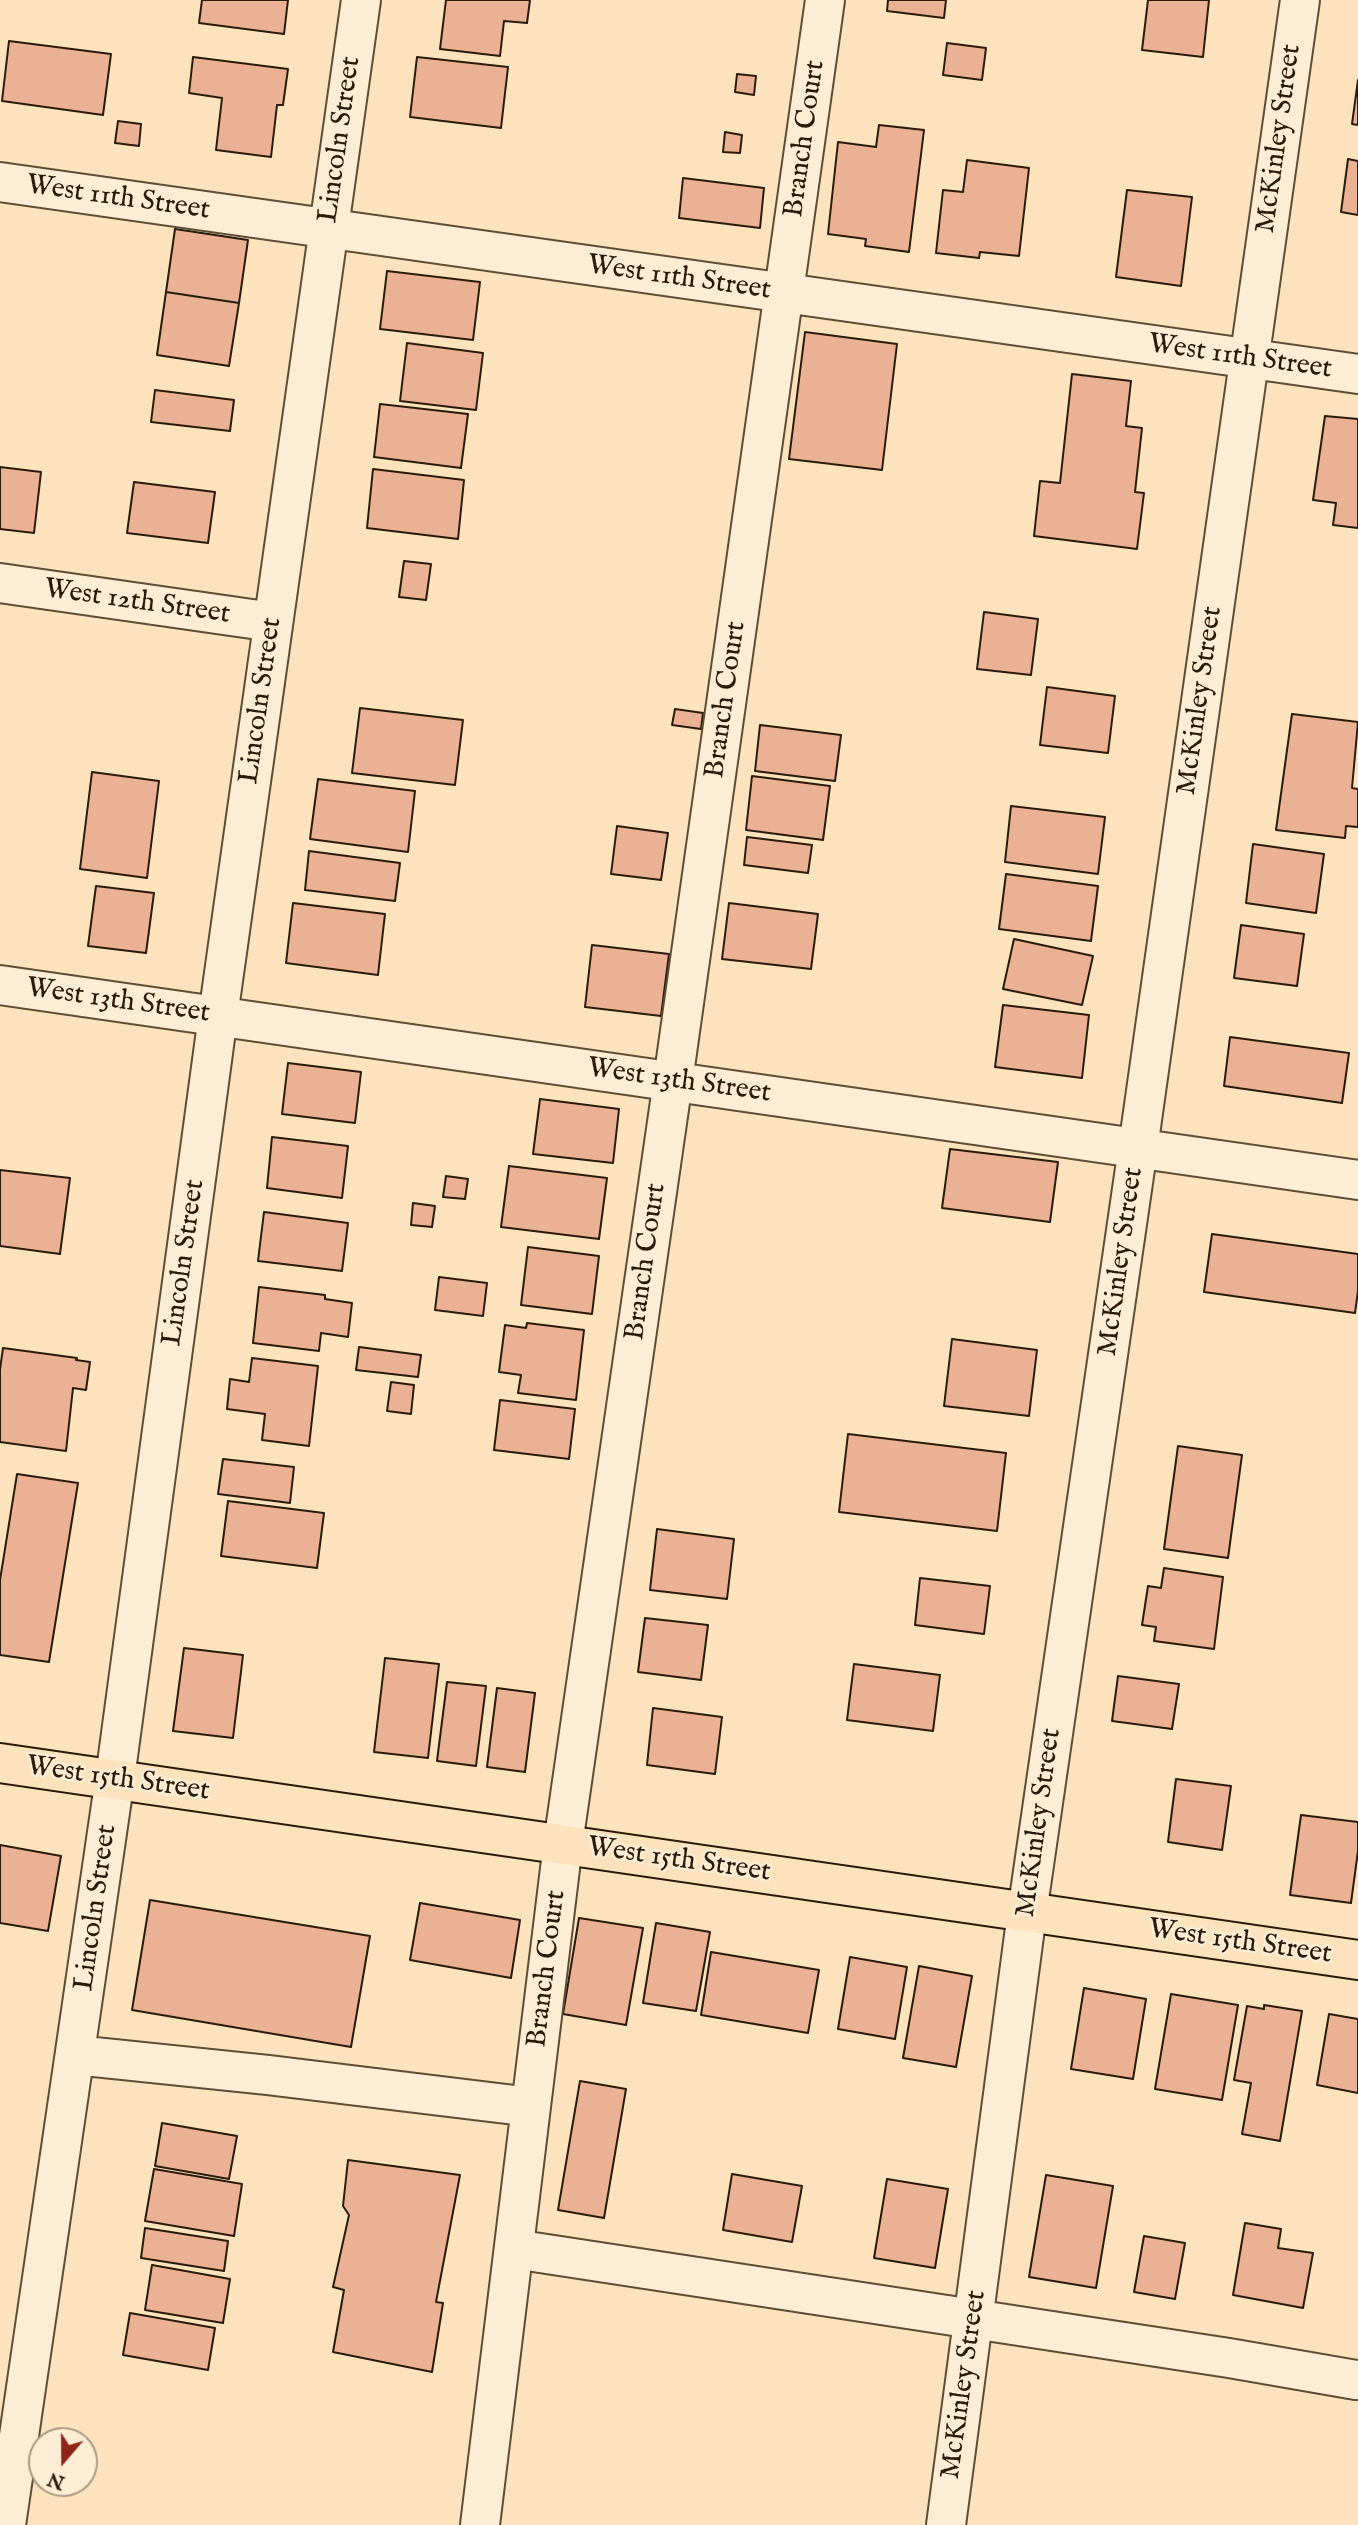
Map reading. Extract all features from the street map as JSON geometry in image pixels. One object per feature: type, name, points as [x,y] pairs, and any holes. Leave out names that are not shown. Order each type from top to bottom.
[{"type":"main road","name":"West 15th Street","points":[[0,1763],[1358,1960]]},
{"type":"street","name":"Lincoln Street","points":[[6,2525],[115,1778],[218,1016],[361,0]]},
{"type":"street","name":"Branch Court","points":[[480,2525],[563,1844],[825,0]]},
{"type":"street","name":"McKinley Street","points":[[946,2525],[1027,1913],[1300,0]]},
{"type":"street","name":"West 11th Street","points":[[0,182],[1358,374]]},
{"type":"street","name":"West 12th Street","points":[[0,583],[273,622]]},
{"type":"street","name":"West 13th Street","points":[[0,985],[1358,1180]]},
{"type":"street","points":[[75,2055],[531,2107]]},
{"type":"street","points":[[514,2249],[1357,2378]]},
{"type":"building","points":[[202,0],[288,0],[284,34],[199,23]]},
{"type":"building","points":[[446,0],[530,0],[527,23],[504,21],[500,56],[440,49]]},
{"type":"building","points":[[888,0],[946,0],[944,18],[887,11]]},
{"type":"building","points":[[1148,0],[1209,0],[1203,57],[1142,50]]},
{"type":"building","points":[[9,41],[111,54],[103,115],[2,101]]},
{"type":"building","points":[[947,43],[986,48],[982,80],[943,75]]},
{"type":"building","points":[[193,57],[288,69],[283,105],[277,105],[271,157],[216,150],[222,98],[189,93]]},
{"type":"building","points":[[417,57],[508,67],[501,128],[410,117]]},
{"type":"building","points":[[737,74],[756,76],[754,95],[735,92]]},
{"type":"building","points":[[1358,80],[1358,125],[1352,124]]},
{"type":"building","points":[[118,121],[141,124],[139,146],[115,143]]},
{"type":"building","points":[[879,125],[924,130],[909,252],[865,246],[866,239],[828,234],[838,142],[876,147]]},
{"type":"building","points":[[725,132],[742,135],[740,153],[723,152]]},
{"type":"building","points":[[1348,159],[1358,161],[1358,215],[1341,212]]},
{"type":"building","points":[[967,160],[1029,168],[1019,256],[980,252],[979,258],[936,253],[943,190],[963,192]]},
{"type":"building","points":[[683,178],[764,188],[760,228],[679,218]]},
{"type":"building","points":[[1127,190],[1192,197],[1181,286],[1116,277]]},
{"type":"building","points":[[175,229],[248,240],[239,303],[166,292]]},
{"type":"building","points":[[387,271],[480,282],[473,340],[380,329]]},
{"type":"building","points":[[166,292],[239,303],[229,366],[157,355]]},
{"type":"building","points":[[805,332],[897,344],[882,470],[789,459]]},
{"type":"building","points":[[407,343],[483,353],[476,410],[400,401]]},
{"type":"building","points":[[1072,374],[1131,381],[1126,426],[1142,428],[1135,492],[1144,493],[1137,549],[1034,536],[1040,481],[1060,483]]},
{"type":"building","points":[[155,390],[234,400],[230,431],[151,422]]},
{"type":"building","points":[[380,404],[468,414],[461,468],[374,457]]},
{"type":"building","points":[[1325,416],[1358,419],[1358,528],[1333,525],[1336,503],[1313,500]]},
{"type":"building","points":[[0,467],[41,472],[34,533],[0,529]]},
{"type":"building","points":[[373,469],[464,480],[458,539],[367,528]]},
{"type":"building","points":[[134,482],[215,492],[208,543],[127,533]]},
{"type":"building","points":[[404,561],[431,564],[426,600],[399,597]]},
{"type":"building","points":[[984,612],[1038,619],[1031,675],[977,669]]},
{"type":"building","points":[[1047,687],[1115,696],[1108,753],[1040,745]]},
{"type":"building","points":[[360,708],[463,720],[455,785],[352,773]]},
{"type":"building","points":[[675,709],[703,713],[701,729],[672,725]]},
{"type":"building","points":[[1292,714],[1358,722],[1352,788],[1358,789],[1358,827],[1346,826],[1345,838],[1276,830]]},
{"type":"building","points":[[760,725],[841,735],[835,781],[755,771]]},
{"type":"building","points":[[92,772],[159,781],[147,878],[80,869]]},
{"type":"building","points":[[752,776],[830,786],[823,840],[746,830]]},
{"type":"building","points":[[318,779],[415,791],[408,852],[310,839]]},
{"type":"building","points":[[1011,806],[1105,817],[1098,874],[1005,862]]},
{"type":"building","points":[[617,826],[668,833],[661,880],[611,874]]},
{"type":"building","points":[[747,837],[812,845],[808,873],[744,865]]},
{"type":"building","points":[[1253,844],[1324,854],[1316,913],[1246,903]]},
{"type":"building","points":[[309,851],[400,863],[395,901],[305,890]]},
{"type":"building","points":[[1006,874],[1098,886],[1091,941],[999,929]]},
{"type":"building","points":[[96,886],[154,893],[146,953],[88,946]]},
{"type":"building","points":[[293,903],[385,914],[378,975],[286,963]]},
{"type":"building","points":[[729,903],[818,914],[811,969],[722,959]]},
{"type":"building","points":[[1241,925],[1304,934],[1297,986],[1234,978]]},
{"type":"building","points":[[1014,939],[1093,956],[1082,1005],[1003,989]]},
{"type":"building","points":[[592,945],[669,954],[661,1016],[585,1007]]},
{"type":"building","points":[[1003,1005],[1089,1015],[1082,1078],[995,1067]]},
{"type":"building","points":[[1230,1037],[1349,1053],[1342,1103],[1224,1086]]},
{"type":"building","points":[[288,1063],[361,1072],[355,1123],[282,1114]]},
{"type":"building","points":[[540,1099],[619,1109],[613,1163],[533,1154]]},
{"type":"building","points":[[272,1137],[348,1146],[342,1198],[267,1188]]},
{"type":"building","points":[[950,1149],[1058,1162],[1050,1222],[942,1208]]},
{"type":"building","points":[[509,1166],[607,1178],[599,1239],[501,1227]]},
{"type":"building","points":[[0,1170],[70,1178],[60,1254],[0,1246]]},
{"type":"building","points":[[446,1176],[468,1179],[465,1199],[443,1197]]},
{"type":"building","points":[[413,1203],[435,1206],[432,1227],[411,1225]]},
{"type":"building","points":[[264,1212],[348,1223],[342,1271],[258,1261]]},
{"type":"building","points":[[1212,1234],[1358,1254],[1355,1313],[1204,1292]]},
{"type":"building","points":[[528,1247],[599,1256],[592,1314],[521,1305]]},
{"type":"building","points":[[439,1277],[487,1283],[483,1316],[435,1310]]},
{"type":"building","points":[[259,1287],[325,1295],[325,1299],[352,1303],[348,1337],[321,1333],[319,1351],[253,1343]]},
{"type":"building","points":[[527,1323],[584,1330],[576,1400],[518,1393],[521,1375],[499,1372],[505,1325],[526,1328]]},
{"type":"building","points":[[952,1339],[1037,1350],[1029,1416],[944,1406]]},
{"type":"building","points":[[359,1347],[421,1355],[418,1377],[356,1370]]},
{"type":"building","points":[[3,1348],[90,1362],[86,1390],[73,1388],[66,1451],[0,1442],[0,1369]]},
{"type":"building","points":[[252,1358],[318,1366],[309,1446],[262,1440],[265,1414],[227,1409],[230,1379],[249,1382]]},
{"type":"building","points":[[391,1382],[414,1385],[411,1414],[387,1411]]},
{"type":"building","points":[[500,1400],[575,1409],[569,1459],[494,1450]]},
{"type":"building","points":[[848,1434],[1006,1453],[997,1531],[839,1512]]},
{"type":"building","points":[[1178,1446],[1242,1455],[1228,1558],[1164,1549]]},
{"type":"building","points":[[223,1459],[294,1467],[290,1503],[218,1494]]},
{"type":"building","points":[[17,1474],[78,1483],[49,1662],[0,1655],[0,1580]]},
{"type":"building","points":[[228,1501],[324,1513],[317,1568],[221,1556]]},
{"type":"building","points":[[657,1529],[734,1539],[727,1599],[650,1590]]},
{"type":"building","points":[[1164,1568],[1223,1577],[1214,1649],[1154,1641],[1156,1627],[1142,1625],[1148,1586],[1161,1588]]},
{"type":"building","points":[[920,1578],[990,1586],[984,1634],[915,1625]]},
{"type":"building","points":[[645,1618],[708,1625],[701,1680],[638,1672]]},
{"type":"building","points":[[184,1648],[243,1655],[233,1738],[173,1731]]},
{"type":"building","points":[[385,1658],[439,1664],[428,1758],[374,1752]]},
{"type":"building","points":[[854,1664],[940,1675],[933,1731],[847,1720]]},
{"type":"building","points":[[1118,1676],[1179,1684],[1172,1729],[1112,1721]]},
{"type":"building","points":[[447,1682],[486,1686],[476,1766],[437,1761]]},
{"type":"building","points":[[497,1688],[535,1693],[525,1772],[487,1767]]},
{"type":"building","points":[[653,1708],[722,1717],[715,1774],[647,1765]]},
{"type":"building","points":[[1176,1779],[1231,1786],[1222,1850],[1168,1842]]},
{"type":"building","points":[[1301,1815],[1358,1822],[1358,1851],[1351,1903],[1290,1895]]},
{"type":"building","points":[[0,1845],[61,1856],[48,1931],[0,1923]]},
{"type":"building","points":[[150,1900],[370,1936],[351,2047],[132,2010]]},
{"type":"building","points":[[420,1903],[520,1920],[511,1978],[410,1960]]},
{"type":"building","points":[[579,1918],[643,1928],[626,2025],[563,2014]]},
{"type":"building","points":[[656,1923],[710,1932],[696,2011],[643,2003]]},
{"type":"building","points":[[711,1952],[819,1970],[808,2033],[701,2015]]},
{"type":"building","points":[[850,1957],[907,1967],[895,2039],[838,2029]]},
{"type":"building","points":[[919,1966],[972,1976],[956,2067],[903,2058]]},
{"type":"building","points":[[1084,1988],[1146,1999],[1133,2079],[1071,2069]]},
{"type":"building","points":[[1171,1994],[1238,2005],[1222,2100],[1155,2089]]},
{"type":"building","points":[[1264,2005],[1302,2011],[1280,2141],[1242,2134],[1251,2083],[1234,2080],[1247,2006],[1264,2009]]},
{"type":"building","points":[[1329,2014],[1358,2019],[1358,2093],[1317,2085]]},
{"type":"building","points":[[580,2081],[626,2089],[604,2218],[558,2210]]},
{"type":"building","points":[[162,2123],[237,2136],[229,2179],[155,2166]]},
{"type":"building","points":[[348,2160],[460,2175],[436,2302],[443,2303],[432,2372],[333,2352],[344,2290],[333,2287],[349,2215],[343,2206]]},
{"type":"building","points":[[154,2169],[242,2184],[234,2236],[145,2221]]},
{"type":"building","points":[[732,2174],[802,2186],[792,2242],[723,2230]]},
{"type":"building","points":[[1046,2175],[1113,2186],[1096,2288],[1029,2277]]},
{"type":"building","points":[[887,2179],[948,2189],[935,2268],[874,2258]]},
{"type":"building","points":[[1245,2223],[1281,2229],[1278,2248],[1313,2253],[1303,2308],[1233,2295]]},
{"type":"building","points":[[145,2228],[228,2241],[224,2271],[141,2258]]},
{"type":"building","points":[[1144,2236],[1185,2243],[1175,2299],[1134,2292]]},
{"type":"building","points":[[152,2265],[230,2279],[223,2323],[145,2310]]},
{"type":"building","points":[[130,2313],[215,2328],[208,2370],[123,2355]]}]
